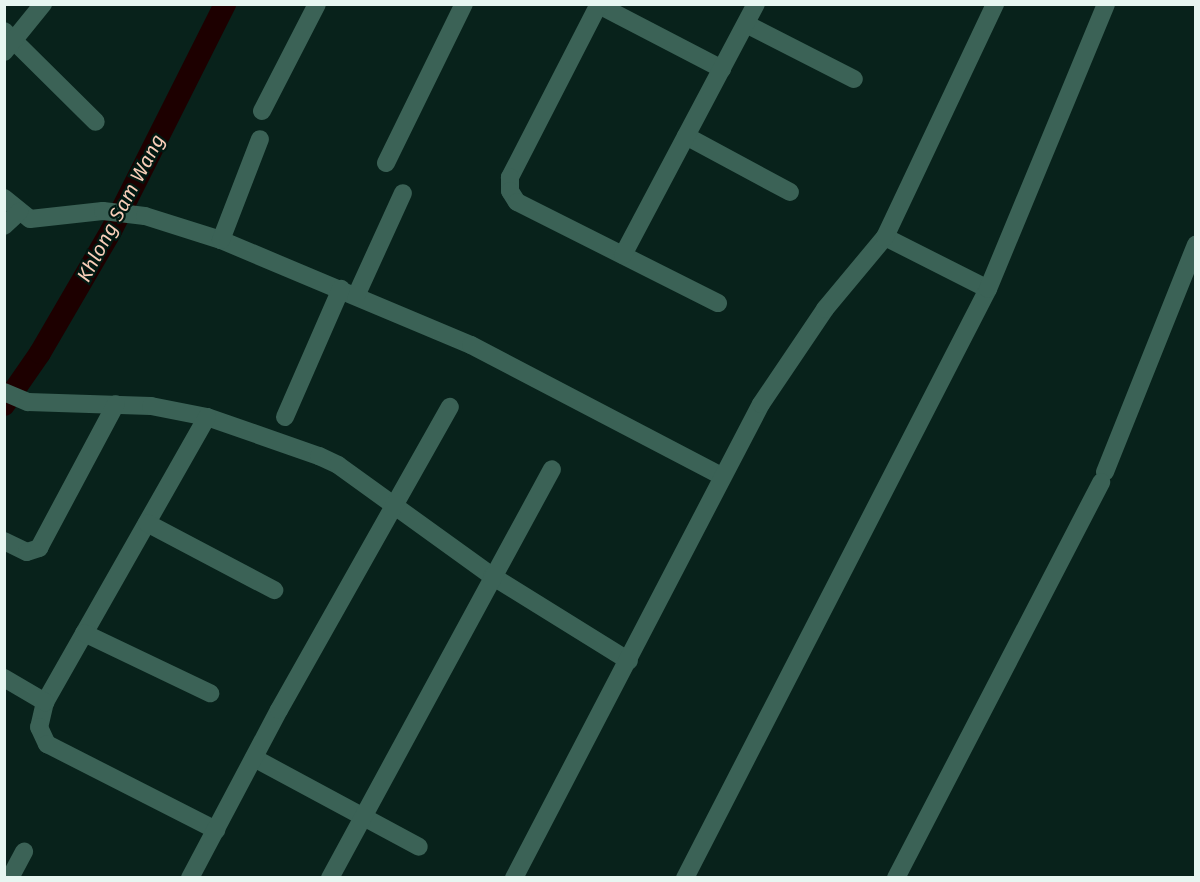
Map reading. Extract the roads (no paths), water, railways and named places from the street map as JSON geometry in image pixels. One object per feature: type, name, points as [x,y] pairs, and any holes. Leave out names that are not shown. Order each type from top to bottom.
[{"type":"street","points":[[43,4],[8,41],[96,122]]},
{"type":"street","points":[[262,111],[317,4]]},
{"type":"street","points":[[386,163],[464,4]]},
{"type":"street","points":[[623,255],[756,4]]},
{"type":"street","points":[[514,878],[629,661],[722,476],[789,358],[885,237],[995,4]]},
{"type":"street","points":[[685,878],[988,289],[1106,4]]},
{"type":"street","points":[[718,303],[517,202],[510,191],[510,177],[598,5],[722,69]]},
{"type":"street","points":[[746,24],[854,80]]},
{"type":"street","points":[[686,136],[790,192]]},
{"type":"street","points":[[221,240],[260,139]]},
{"type":"street","points":[[285,417],[348,293],[403,193]]},
{"type":"street","points":[[4,198],[30,219],[103,210],[145,216],[221,240],[471,345],[722,476]]},
{"type":"street","points":[[4,226],[19,212]]},
{"type":"street","points":[[885,237],[988,289]]},
{"type":"street","points":[[896,878],[1103,477],[1196,244]]},
{"type":"street","points":[[4,392],[28,402],[151,406],[207,417],[338,465],[492,576],[629,661]]},
{"type":"street","points":[[4,541],[27,552],[39,548],[116,404]]},
{"type":"street","points":[[190,878],[254,758],[450,407]]},
{"type":"street","points":[[207,417],[45,702],[39,727],[47,744],[216,830]]},
{"type":"street","points":[[330,878],[552,468]]},
{"type":"street","points":[[147,523],[274,590]]},
{"type":"street","points":[[84,633],[210,693]]},
{"type":"street","points":[[4,678],[45,702]]},
{"type":"street","points":[[254,758],[363,820],[419,847]]},
{"type":"street","points":[[9,878],[24,852]]},
{"type":"waterway","name":"Khlong Sam Wang","points":[[4,405],[40,353],[111,231],[225,4]]}]
